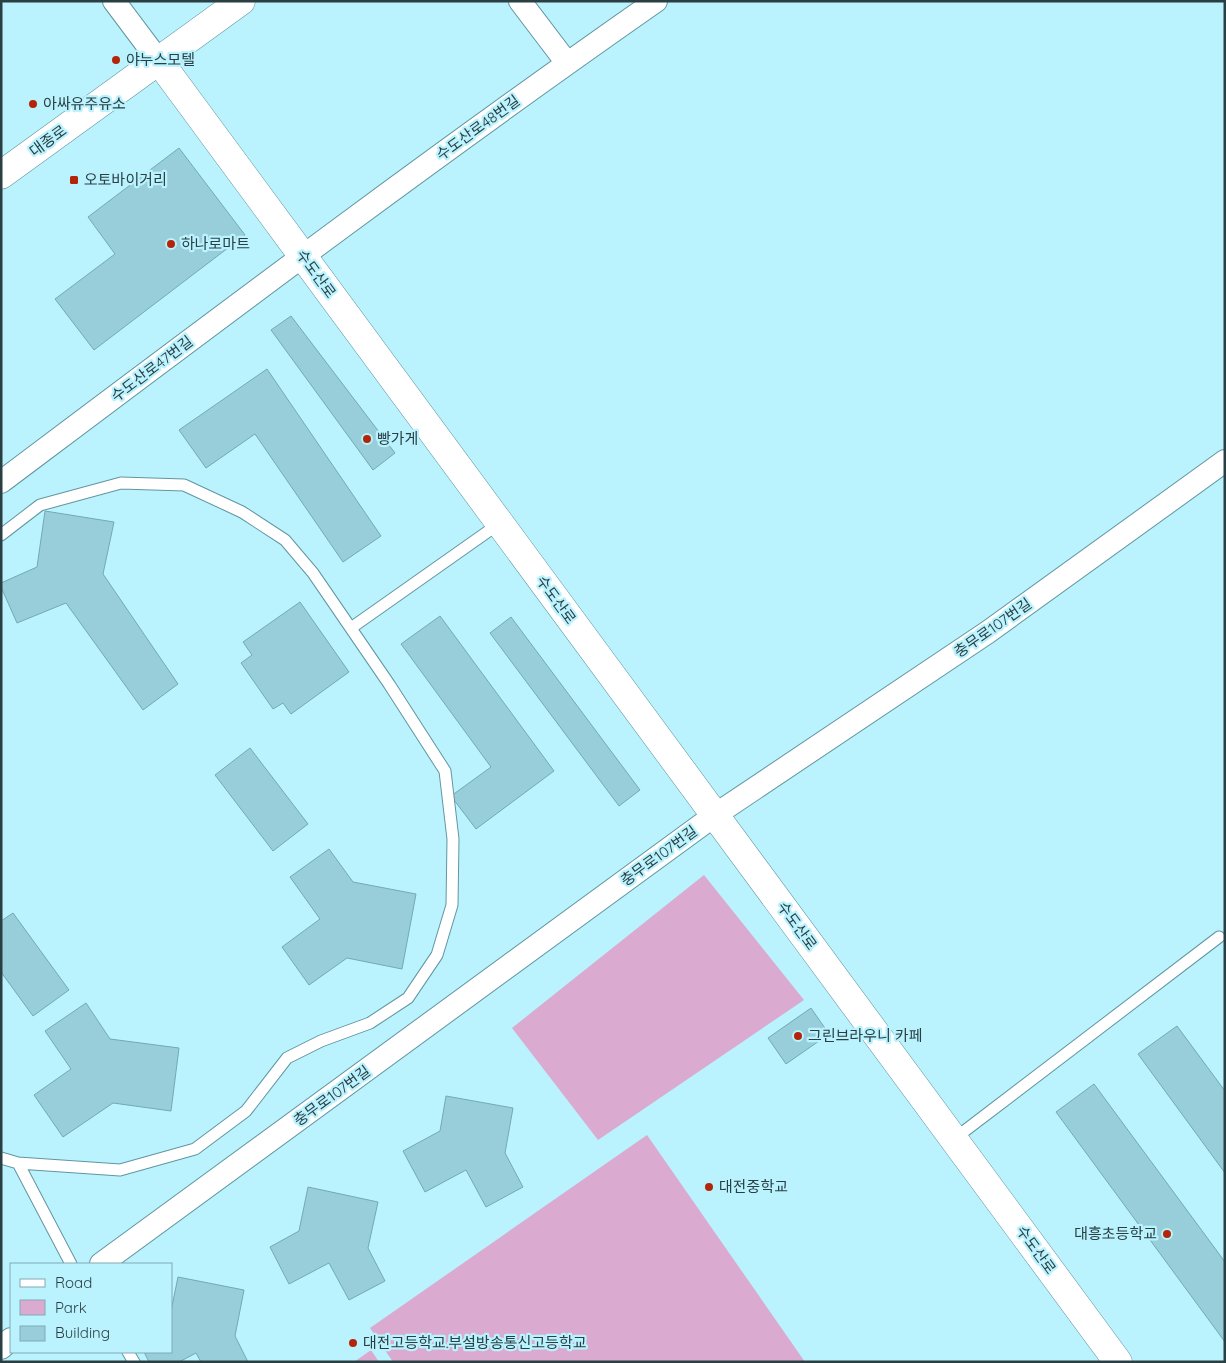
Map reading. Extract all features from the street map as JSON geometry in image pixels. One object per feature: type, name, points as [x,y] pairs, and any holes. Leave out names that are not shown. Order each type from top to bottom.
[{"type":"main road","name":"대종로","points":[[1,175],[241,1]]},
{"type":"main road","name":"수도산로","points":[[158,61],[1118,1362]]},
{"type":"street","points":[[114,1],[158,61]]},
{"type":"street","points":[[520,1],[567,63]]},
{"type":"street","name":"수도산로48번길","points":[[302,256],[567,63],[656,1]]},
{"type":"street","name":"수도산로47번길","points":[[1,482],[302,256]]},
{"type":"street","name":"충무로107번길","points":[[102,1263],[715,815],[988,632],[1225,461]]},
{"type":"lane","points":[[1,535],[40,504],[121,483],[184,485],[242,512],[285,540],[314,573],[445,771],[453,839],[452,905],[437,955],[408,998],[370,1023],[321,1041],[287,1058],[246,1111],[195,1150],[120,1170],[18,1163],[1,1158]]},
{"type":"lane","points":[[351,628],[500,523]]},
{"type":"lane","points":[[954,1139],[1219,937]]},
{"type":"lane","points":[[18,1163],[70,1263]]},
{"type":"green space","points":[[704,875],[804,1000],[598,1140],[512,1028]]},
{"type":"green space","points":[[647,1135],[805,1362],[393,1362],[370,1328]]},
{"type":"green space","points":[[371,1350],[379,1362],[354,1362]]},
{"type":"building","name":"하나로마트","points":[[179,148],[245,235],[94,350],[55,299],[115,254],[88,217]]},
{"type":"building","points":[[291,316],[395,453],[373,470],[271,330]]},
{"type":"building","points":[[267,369],[381,536],[343,562],[255,434],[206,468],[179,430]]},
{"type":"building","points":[[45,511],[114,522],[103,574],[178,684],[143,710],[66,603],[17,623],[1,583],[37,567]]},
{"type":"building","points":[[300,602],[349,672],[291,714],[283,703],[273,709],[241,663],[252,655],[243,642]]},
{"type":"building","points":[[440,616],[554,771],[476,829],[451,796],[491,767],[401,644]]},
{"type":"building","points":[[511,617],[640,790],[619,806],[490,633]]},
{"type":"building","points":[[250,748],[308,824],[273,851],[215,775]]},
{"type":"building","points":[[329,849],[353,882],[416,894],[402,969],[347,958],[309,985],[282,947],[320,919],[290,877]]},
{"type":"building","points":[[13,913],[69,990],[33,1016],[1,972],[1,921]]},
{"type":"building","points":[[86,1003],[110,1039],[179,1048],[171,1111],[113,1103],[63,1137],[34,1095],[71,1069],[45,1031]]},
{"type":"building","name":"그린브라우니 카페","points":[[811,1008],[829,1034],[786,1064],[768,1038]]},
{"type":"building","points":[[1177,1026],[1225,1091],[1225,1173],[1138,1054]]},
{"type":"building","points":[[1094,1084],[1225,1262],[1225,1342],[1056,1112]]},
{"type":"building","points":[[446,1096],[513,1108],[505,1153],[523,1187],[486,1207],[466,1170],[425,1192],[403,1151],[440,1131]]},
{"type":"building","points":[[308,1187],[378,1202],[368,1248],[385,1281],[349,1300],[329,1263],[289,1284],[270,1247],[299,1231]]},
{"type":"building","points":[[178,1277],[244,1290],[235,1336],[248,1362],[201,1362],[196,1353],[179,1362],[149,1362],[144,1353],[172,1353],[172,1306]]},
{"type":"place","name":"야누스모텔","points":[[116,60]]},
{"type":"place","name":"아싸유주유소","points":[[33,104]]},
{"type":"place","name":"오토바이거리","points":[[74,180]]},
{"type":"place","name":"하나로마트","points":[[171,244]]},
{"type":"place","name":"빵가게","points":[[367,439]]},
{"type":"place","name":"그린브라우니 카페","points":[[798,1036]]},
{"type":"place","name":"대전중학교","points":[[709,1187]]},
{"type":"place","name":"대흥초등학교","points":[[1167,1234]]},
{"type":"place","name":"대전고등학교.부설방송통신고등학교","points":[[353,1343]]}]
